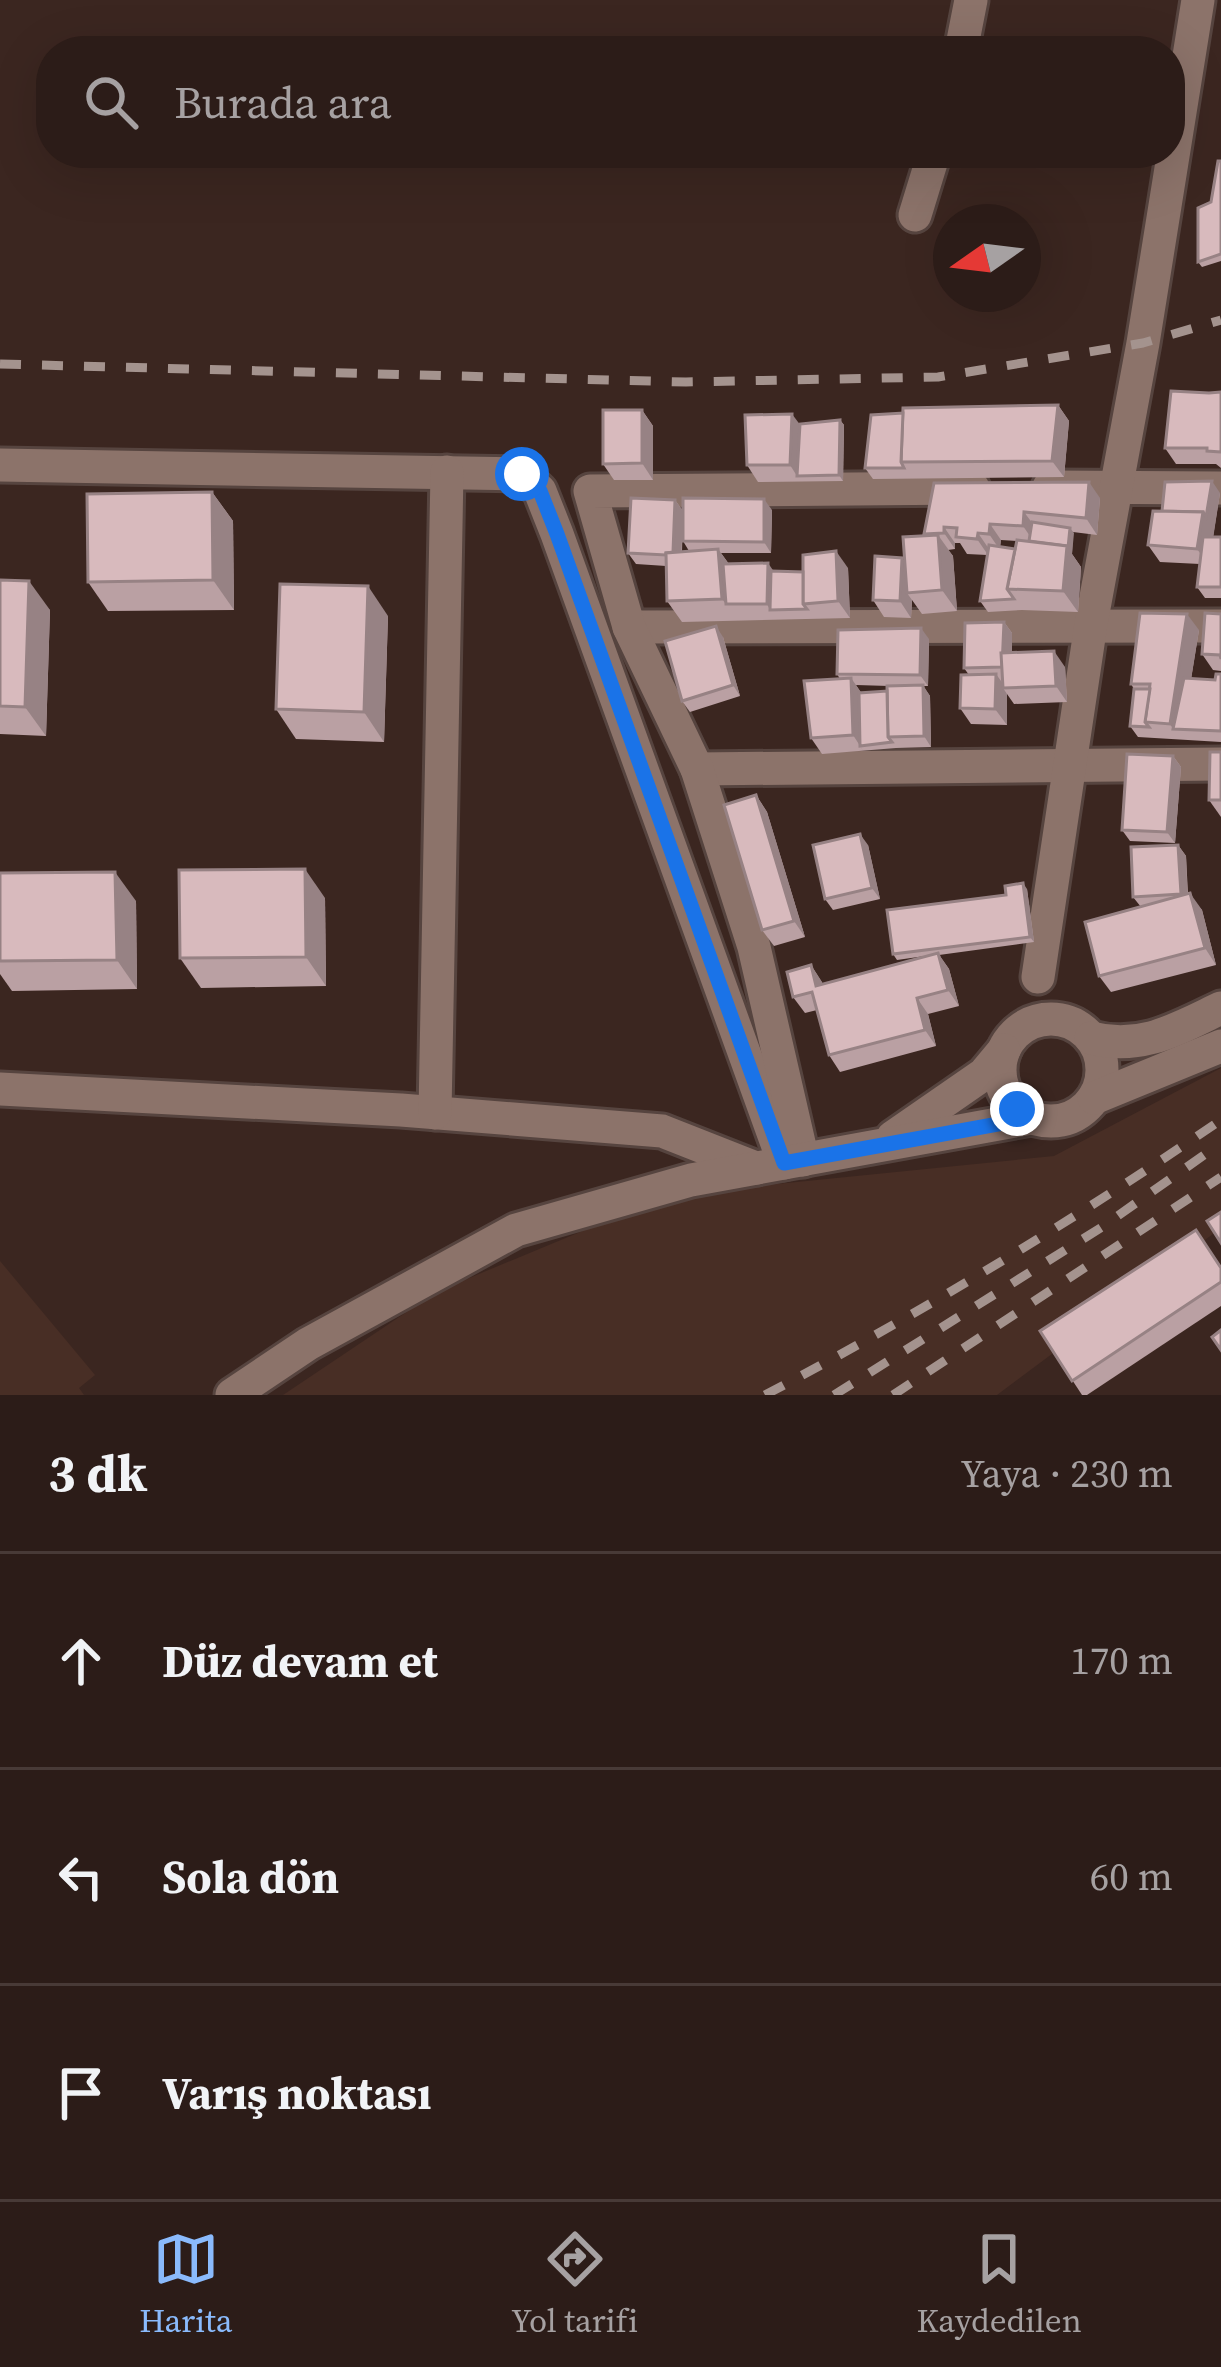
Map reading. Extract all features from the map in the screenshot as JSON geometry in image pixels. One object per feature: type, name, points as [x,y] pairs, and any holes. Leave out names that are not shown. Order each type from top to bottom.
[{"type":"street","points":[[964,36],[971,0]]},
{"type":"street","points":[[1185,81],[1198,0]]},
{"type":"street","points":[[915,215],[929,168]]},
{"type":"street","points":[[1031,1118],[1017,1109],[1001,1082],[1038,976],[1091,624],[1171,168]]},
{"type":"street","points":[[0,465],[522,474],[540,491],[781,1164]]},
{"type":"street","points":[[435,1113],[447,472]]},
{"type":"street","points":[[781,1164],[754,947],[697,769],[629,627],[590,491],[1221,488]]},
{"type":"street","points":[[629,627],[1221,626]]},
{"type":"street","points":[[697,769],[1221,764]]},
{"type":"street","points":[[232,1395],[308,1344],[516,1230],[691,1180],[1031,1118],[1063,1121],[1078,1115],[1094,1098],[1102,1060],[1038,976]]},
{"type":"street","points":[[880,1146],[984,1074],[1015,1038],[1040,1020],[1118,1045],[1158,1039],[1221,1008]]},
{"type":"street","points":[[1094,1098],[1221,1046]]},
{"type":"street","points":[[0,1089],[662,1131],[781,1164]]},
{"type":"shaded area","points":[[1221,1068],[1221,1228],[997,1395],[283,1395],[438,1291],[669,1195],[1054,1156]]},
{"type":"shaded area","points":[[0,1261],[95,1375],[79,1388],[84,1395],[0,1395]]},
{"type":"building","points":[[1218,161],[1221,254],[1198,262],[1198,208],[1211,202]]},
{"type":"building","points":[[1171,391],[1221,392],[1221,452],[1165,448]]},
{"type":"building","points":[[1058,405],[1052,461],[901,462],[903,408]]},
{"type":"building","points":[[603,410],[642,410],[642,463],[603,464]]},
{"type":"building","points":[[903,413],[904,468],[865,468],[871,415]]},
{"type":"building","points":[[792,414],[790,465],[747,465],[745,415]]},
{"type":"building","points":[[840,420],[839,475],[797,476],[800,424]]},
{"type":"building","points":[[1212,481],[1206,517],[1203,512],[1162,511],[1165,482]]},
{"type":"building","points":[[1089,482],[1086,518],[1024,512],[1023,526],[990,524],[989,534],[978,533],[977,539],[956,537],[957,528],[924,534],[934,483]]},
{"type":"building","points":[[212,492],[213,580],[88,582],[87,494]]},
{"type":"building","points":[[631,498],[675,500],[673,552],[628,553]]},
{"type":"building","points":[[683,498],[764,499],[764,542],[683,541]]},
{"type":"building","points":[[1153,511],[1203,512],[1197,549],[1148,545]]},
{"type":"building","points":[[1032,522],[1070,528],[1068,548],[1029,541]]},
{"type":"building","points":[[938,535],[942,590],[907,593],[903,537]]},
{"type":"building","points":[[1203,537],[1221,537],[1221,587],[1197,587]]},
{"type":"building","points":[[1017,540],[1067,546],[1063,591],[1007,589]]},
{"type":"building","points":[[989,545],[1015,549],[1007,589],[1014,599],[980,601]]},
{"type":"building","points":[[718,549],[722,599],[667,601],[666,553]]},
{"type":"building","points":[[836,551],[838,601],[803,604],[803,555]]},
{"type":"building","points":[[875,556],[902,558],[900,601],[873,600]]},
{"type":"building","points":[[768,563],[767,604],[726,604],[723,564]]},
{"type":"building","points":[[771,571],[803,572],[807,609],[770,610]]},
{"type":"building","points":[[0,580],[29,581],[25,707],[0,706]]},
{"type":"building","points":[[280,584],[368,586],[364,712],[276,709]]},
{"type":"building","points":[[1140,613],[1187,614],[1170,724],[1145,722],[1150,684],[1131,684]]},
{"type":"building","points":[[1205,613],[1221,614],[1221,659],[1220,655],[1202,654]]},
{"type":"building","points":[[1004,622],[1002,667],[964,668],[965,623]]},
{"type":"building","points":[[716,626],[733,685],[682,701],[665,641]]},
{"type":"building","points":[[921,628],[920,675],[837,674],[838,630]]},
{"type":"building","points":[[1054,651],[1056,686],[1003,688],[1001,653]]},
{"type":"building","points":[[996,674],[995,709],[960,708],[961,675]]},
{"type":"building","points":[[1221,674],[1221,731],[1173,729],[1184,678],[1215,680]]},
{"type":"building","points":[[851,678],[853,735],[811,738],[804,681]]},
{"type":"building","points":[[923,685],[924,736],[888,737],[887,686]]},
{"type":"building","points":[[1134,689],[1150,689],[1145,722],[1149,727],[1130,726]]},
{"type":"building","points":[[887,691],[892,742],[860,746],[859,693]]},
{"type":"building","points":[[1210,752],[1221,752],[1221,800],[1209,800]]},
{"type":"building","points":[[1127,754],[1173,756],[1167,832],[1122,830]]},
{"type":"building","points":[[756,795],[794,921],[762,930],[724,805]]},
{"type":"building","points":[[860,834],[872,888],[825,899],[813,845]]},
{"type":"building","points":[[1178,845],[1181,894],[1133,897],[1131,847]]},
{"type":"building","points":[[305,869],[306,957],[180,958],[179,870]]},
{"type":"building","points":[[115,872],[117,960],[0,961],[0,873]]},
{"type":"building","points":[[1023,883],[1030,937],[893,954],[887,910],[1006,895],[1005,886]]},
{"type":"building","points":[[1190,893],[1205,948],[1099,976],[1085,922]]},
{"type":"building","points":[[938,953],[948,990],[917,998],[925,1030],[829,1055],[812,992],[793,997],[787,972],[811,965],[816,986]]},
{"type":"building","points":[[1221,1212],[1221,1243],[1207,1221]]},
{"type":"building","points":[[1196,1230],[1221,1268],[1221,1282],[1072,1381],[1040,1331]]},
{"type":"railway","points":[[0,364],[686,382],[938,377],[1143,343],[1221,320]]},
{"type":"railway","points":[[765,1395],[997,1264],[1221,1120]]},
{"type":"railway","points":[[834,1395],[1102,1227],[1221,1143]]},
{"type":"railway","points":[[893,1395],[1221,1177]]},
{"type":"route","points":[[522,474],[540,491],[557,534],[784,1163],[1031,1118],[1017,1109]]}]
